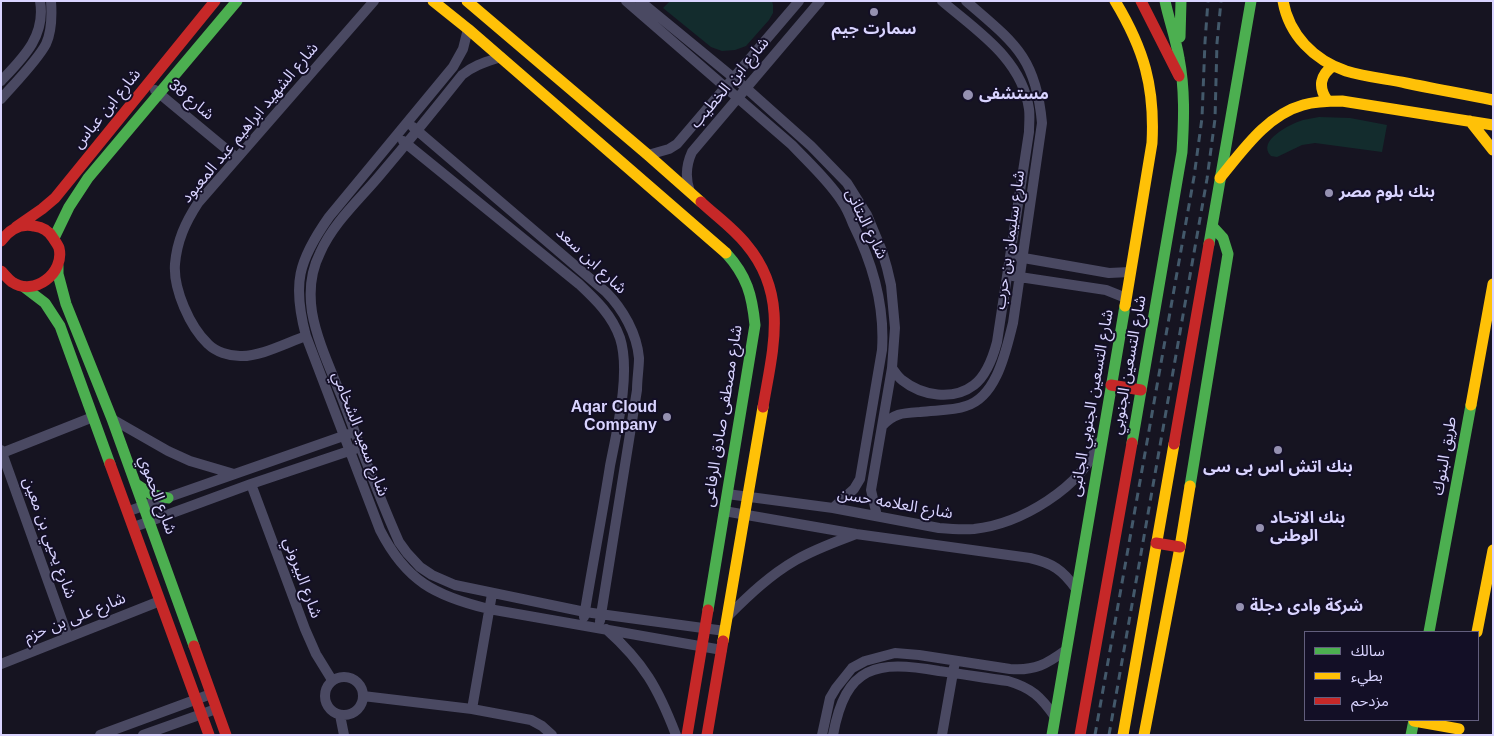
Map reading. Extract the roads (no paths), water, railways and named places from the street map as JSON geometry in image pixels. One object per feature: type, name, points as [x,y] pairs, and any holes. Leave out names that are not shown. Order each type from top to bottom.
[{"type":"main road","name":"شارع ابن عباس","points":[[7,234],[55,198],[215,1]]},
{"type":"main road","name":"شارع ابن عباس","points":[[54,238],[62,216],[76,194],[237,1]]},
{"type":"main road","name":"شارع مصطفى صادق الرفاعى","points":[[433,1],[717,244],[732,258],[748,284],[755,325],[687,735]]},
{"type":"main road","points":[[467,1],[648,155],[748,244],[765,272],[774,300],[776,318],[775,338],[707,735]]},
{"type":"main road","name":"شارع التسعين الجنوبي الجانبى","points":[[1052,735],[1154,126],[1152,92],[1148,76],[1132,29],[1115,1]]},
{"type":"main road","points":[[1141,1],[1182,84]]},
{"type":"main road","name":"شارع التسعين الجنوبي","points":[[1080,735],[1181,164],[1184,137],[1182,84],[1179,56],[1165,1]]},
{"type":"main road","points":[[1179,56],[1181,1]]},
{"type":"main road","points":[[1123,735],[1251,1]]},
{"type":"main road","points":[[1282,1],[1284,14],[1302,42],[1313,54],[1333,66],[1376,78],[1493,100]]},
{"type":"main road","points":[[1327,100],[1322,91],[1321,81],[1325,72],[1333,66]]},
{"type":"main road","points":[[1220,178],[1248,144],[1271,121],[1298,106],[1312,102],[1327,100],[1493,125]]},
{"type":"main road","points":[[1470,121],[1493,150]]},
{"type":"main road","points":[[7,234],[26,225],[37,226],[46,230],[54,238]]},
{"type":"main road","points":[[1144,735],[1180,547],[1228,254],[1225,239],[1212,226]]},
{"type":"main road","name":"شارع الحموي","points":[[54,238],[60,256],[58,274],[66,304],[150,520],[226,735]]},
{"type":"main road","points":[[24,287],[41,285],[54,274],[58,266]]},
{"type":"main road","name":"شارع الحموي","points":[[1,271],[8,280],[24,287],[45,302],[60,326],[209,735]]},
{"type":"main road","name":"طريق البنوك","points":[[1429,631],[1493,284]]},
{"type":"main road","points":[[1111,385],[1141,390]]},
{"type":"main road","points":[[136,484],[151,494],[168,498]]},
{"type":"main road","points":[[1156,543],[1180,547]]},
{"type":"main road","points":[[1477,631],[1493,550]]},
{"type":"main road","points":[[1411,735],[1414,721]]},
{"type":"main road","points":[[1420,721],[1459,728]]},
{"type":"street","points":[[1,81],[38,35],[42,13],[40,1]]},
{"type":"street","points":[[1,99],[46,44],[51,21],[51,1]]},
{"type":"street","name":"شارع الشهيد ابراهيم عبد المعبود","points":[[306,336],[252,355],[239,356],[222,353],[209,345],[196,331],[177,288],[175,266],[178,244],[187,220],[198,204],[374,1]]},
{"type":"street","name":"شارع البتانى","points":[[626,1],[792,145],[814,168],[842,200],[869,257],[881,313],[882,342],[860,479],[854,489],[833,508]]},
{"type":"street","name":"شارع البتانى","points":[[640,1],[746,88],[825,159],[847,183],[868,215],[882,251],[891,285],[895,328],[892,368],[871,490],[877,516]]},
{"type":"street","name":"شارع ابن الخطيب","points":[[690,193],[686,182],[688,161],[692,152],[820,1]]},
{"type":"street","name":"شارع سليمان بن حرب","points":[[892,368],[901,379],[913,387],[928,393],[955,395],[974,385],[992,360],[997,342],[1029,132],[1029,109],[1017,74],[1001,51],[942,1]]},
{"type":"street","name":"شارع سليمان بن حرب","points":[[882,426],[895,415],[903,413],[972,404],[989,389],[999,371],[1013,322],[1042,123],[1039,96],[1031,72],[1017,48],[966,1]]},
{"type":"street","name":"شارع ابن الخطيب","points":[[648,155],[669,149],[677,144],[796,2]]},
{"type":"street","name":"شارع سعيد الشخامي","points":[[468,29],[466,40],[458,58],[330,217],[308,249],[302,264],[299,291],[301,318],[306,336],[380,530],[396,558],[414,576],[438,593],[461,602],[489,609],[722,650]]},
{"type":"street","name":"شارع سعيد الشخامي","points":[[500,57],[471,68],[462,75],[407,144],[340,222],[325,242],[314,266],[310,298],[315,324],[355,432],[400,542],[420,567],[443,581],[492,594],[585,612],[725,631]]},
{"type":"street","name":"شارع 38","points":[[148,84],[237,158]]},
{"type":"street","name":"شارع ابن سعد","points":[[408,122],[597,283],[618,305],[631,330],[639,360],[637,390],[601,614],[602,628]]},
{"type":"street","name":"شارع ابن سعد","points":[[397,136],[579,284],[608,314],[620,339],[624,369],[615,439],[583,625]]},
{"type":"street","points":[[1010,256],[1109,273],[1130,272]]},
{"type":"street","points":[[1007,275],[1106,290],[1126,298]]},
{"type":"street","points":[[2,451],[93,417]]},
{"type":"street","points":[[112,419],[168,451],[234,474]]},
{"type":"street","name":"شارع العلامه حسن","points":[[727,494],[833,508],[956,530],[975,529],[1006,521],[1028,512],[1047,501],[1068,485],[1091,457],[1097,447],[1104,427]]},
{"type":"street","points":[[128,511],[355,432]]},
{"type":"street","points":[[615,439],[628,442]]},
{"type":"street","points":[[134,526],[362,447]]},
{"type":"street","name":"شارع يحيي بن معين","points":[[2,451],[68,636]]},
{"type":"street","name":"شارع البيروني","points":[[251,484],[305,629],[316,654],[332,680]]},
{"type":"street","name":"شارع العلامه حسن","points":[[724,511],[856,534],[1039,560],[1061,570],[1076,589]]},
{"type":"street","points":[[728,616],[759,586],[795,560],[856,534]]},
{"type":"street","points":[[472,709],[492,594]]},
{"type":"street","name":"شارع على بن حزم","points":[[1,664],[160,601]]},
{"type":"street","points":[[602,628],[630,651],[644,669],[667,709],[676,735]]},
{"type":"street","points":[[822,735],[830,698],[852,668],[865,661],[895,653],[919,655],[1010,670],[1024,670],[1045,664],[1066,650]]},
{"type":"street","points":[[942,735],[955,662]]},
{"type":"street","points":[[834,735],[840,708],[849,688],[859,677],[878,668],[893,666],[912,666],[1008,681],[1021,685],[1039,696],[1055,717]]},
{"type":"street","points":[[340,676],[354,679],[361,686],[363,696],[361,705],[354,712],[345,715],[335,713],[328,707],[324,698],[326,688],[332,680],[340,676]]},
{"type":"street","points":[[100,735],[211,694]]},
{"type":"street","points":[[363,696],[472,709],[531,720],[542,726],[552,735]]},
{"type":"street","points":[[143,735],[216,709]]},
{"type":"street","points":[[340,715],[344,735]]},
{"type":"railway","points":[[1095,735],[1194,177],[1202,118],[1208,1]]},
{"type":"railway","points":[[1109,735],[1207,179],[1215,119],[1217,43],[1221,1]]},
{"type":"place","name":"سمارت جيم","points":[[874,12]]},
{"type":"place","name":"مستشفى","points":[[968,95]]},
{"type":"place","name":"بنك بلوم مصر","points":[[1329,193]]},
{"type":"place","name":"Aqar Cloud Company","points":[[667,417]]},
{"type":"place","name":"بنك اتش اس بى سى","points":[[1278,450]]},
{"type":"place","name":"بنك الاتحاد الوطنى","points":[[1260,528]]},
{"type":"place","name":"شركة وادى دجلة","points":[[1240,607]]}]
